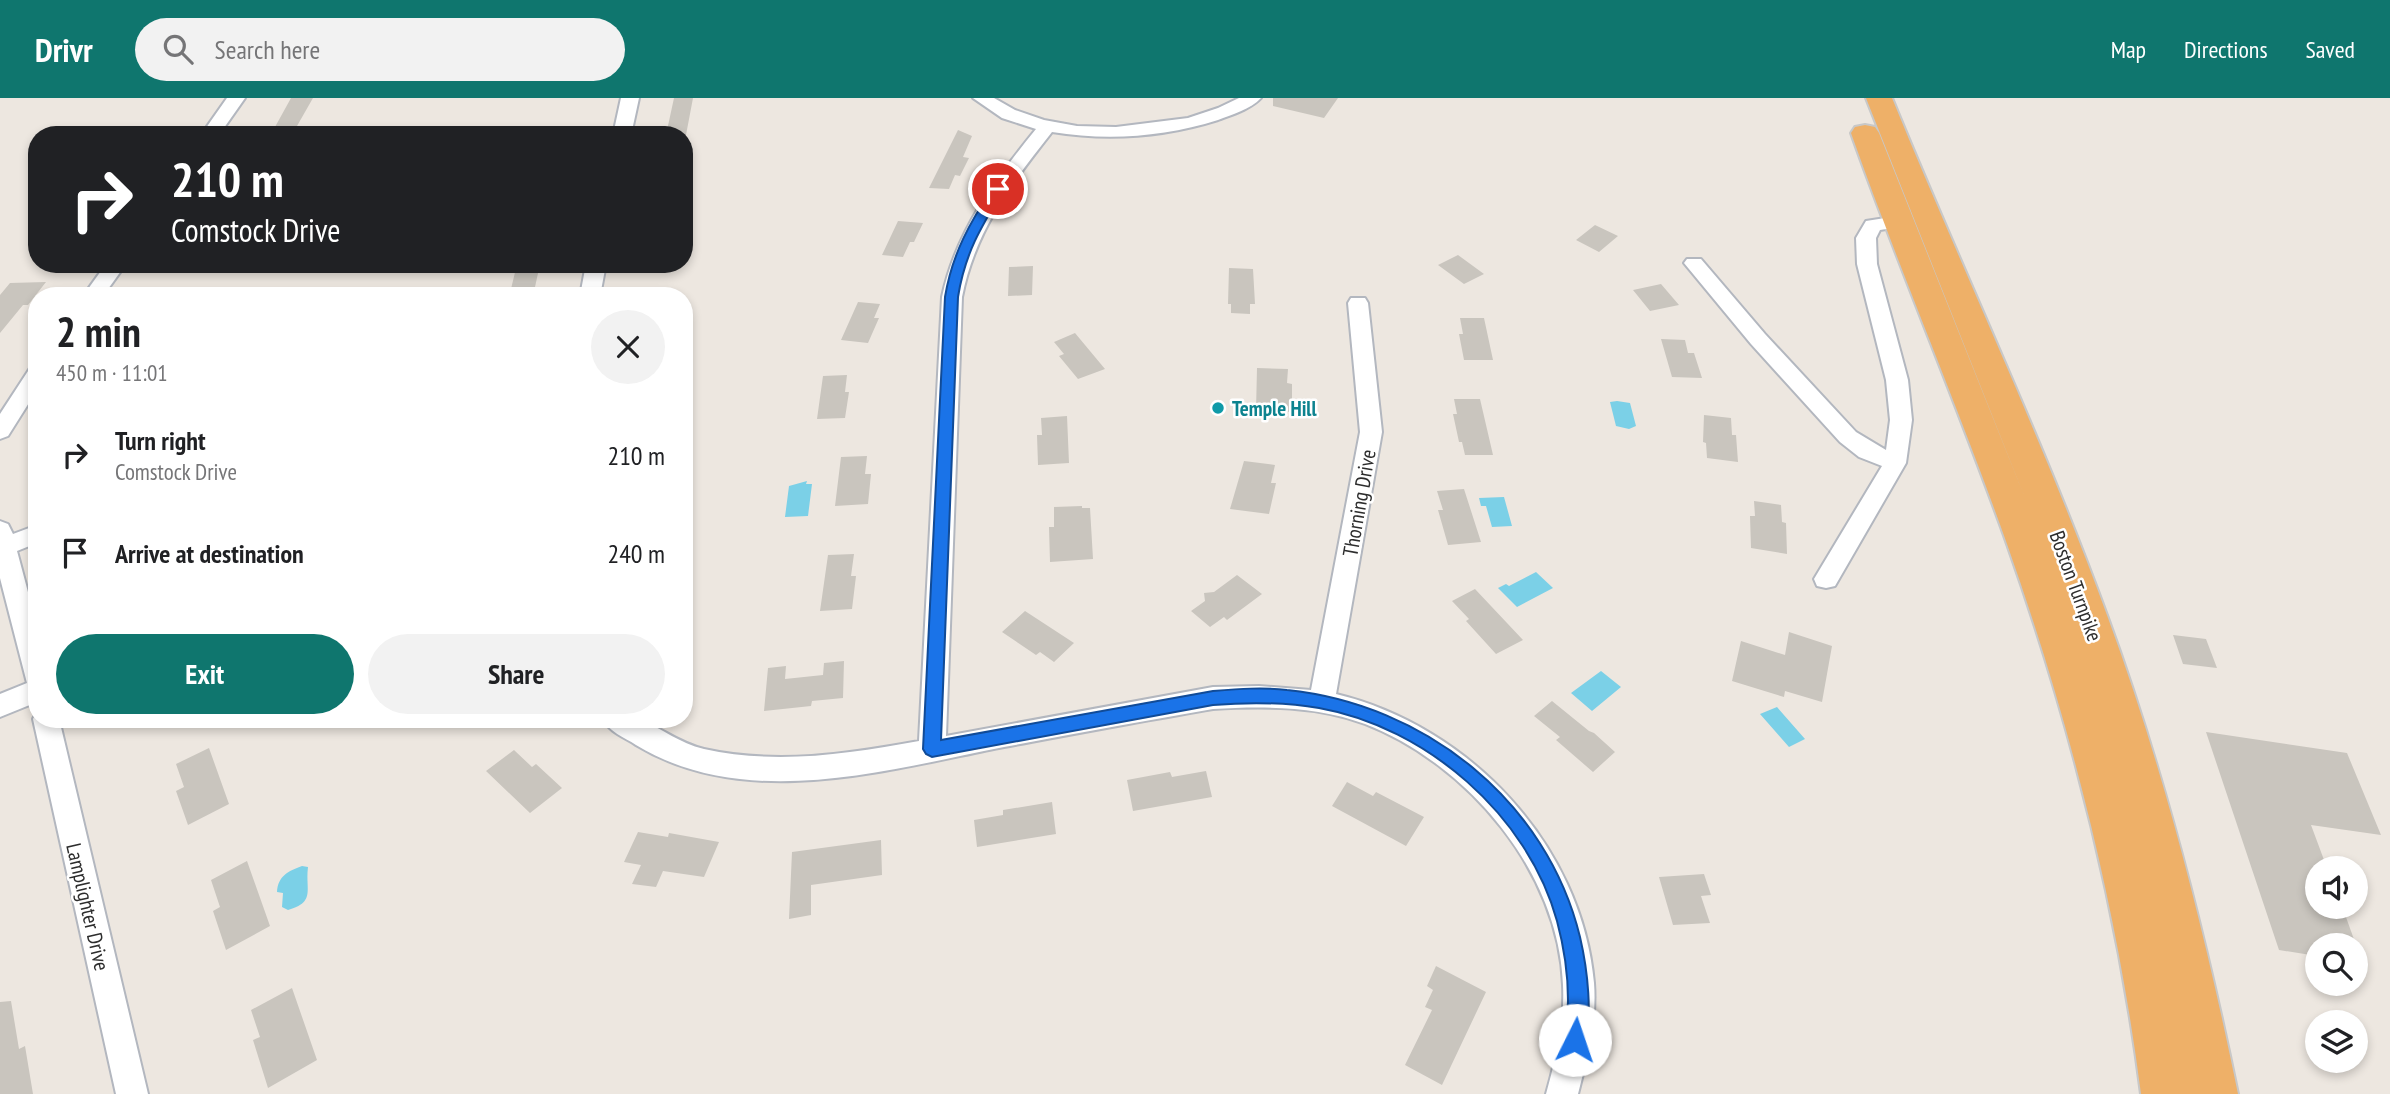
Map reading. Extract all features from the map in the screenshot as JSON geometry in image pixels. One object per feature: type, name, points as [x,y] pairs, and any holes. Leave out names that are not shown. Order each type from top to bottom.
[{"type":"highway","name":"Boston Turnpike","points":[[1853,98],[1898,222],[2025,543],[2081,710],[2101,780],[2146,971],[2166,1094]]},
{"type":"highway","name":"Boston Turnpike","points":[[1879,98],[1988,363],[2094,635],[2158,839],[2190,970],[2213,1094]]},
{"type":"street","points":[[216,126],[236,98]]},
{"type":"street","points":[[624,126],[630,98]]},
{"type":"street","points":[[982,98],[1016,117],[1048,127],[1111,131],[1167,127],[1221,113],[1252,98]]},
{"type":"street","points":[[932,749],[951,316],[956,270],[978,219],[1048,127]]},
{"type":"street","points":[[1826,579],[1895,463],[1901,420],[1897,380],[1867,264],[1866,238],[1872,225],[1898,222]]},
{"type":"street","points":[[1694,263],[1758,340],[1848,437],[1867,451],[1895,463]]},
{"type":"street","name":"Thorning Drive","points":[[1322,702],[1370,449],[1371,432],[1358,303]]},
{"type":"street","points":[[0,431],[28,387]]},
{"type":"street","points":[[28,535],[3,538],[28,640]]},
{"type":"street","points":[[0,706],[28,694]]},
{"type":"street","points":[[628,728],[685,757],[745,768],[814,768],[1213,698],[1286,696],[1322,702],[1393,724],[1426,741],[1485,787],[1511,816],[1534,848],[1552,882],[1566,919],[1575,958],[1578,999],[1575,1040],[1562,1094]]},
{"type":"street","name":"Lamplighter Drive","points":[[48,728],[131,1094]]},
{"type":"water","points":[[1610,402],[1630,403],[1636,426],[1629,429],[1616,426]]},
{"type":"water","points":[[807,481],[806,484],[812,484],[808,516],[785,517],[789,486]]},
{"type":"water","points":[[1504,497],[1512,526],[1492,527],[1486,506],[1481,506],[1479,498]]},
{"type":"water","points":[[1536,572],[1553,588],[1517,607],[1498,588],[1506,584],[1509,586]]},
{"type":"water","points":[[1601,671],[1621,687],[1592,711],[1571,693]]},
{"type":"water","points":[[1777,707],[1805,739],[1789,747],[1760,714]]},
{"type":"water","points":[[308,867],[306,899],[297,907],[288,910],[282,907],[283,893],[277,892],[279,882],[292,870]]},
{"type":"building","points":[[291,98],[313,98],[297,126],[276,126]]},
{"type":"building","points":[[674,98],[693,98],[688,126],[668,126]]},
{"type":"building","points":[[1273,98],[1338,98],[1324,118],[1273,106]]},
{"type":"building","points":[[958,130],[972,136],[963,157],[969,158],[960,176],[955,175],[949,189],[929,188]]},
{"type":"building","points":[[898,221],[923,223],[903,257],[882,255]]},
{"type":"building","points":[[1595,225],[1618,236],[1599,252],[1576,240]]},
{"type":"building","points":[[1458,255],[1484,274],[1464,284],[1438,265]]},
{"type":"building","points":[[1033,266],[1032,295],[1008,296],[1009,267]]},
{"type":"building","points":[[1229,268],[1253,269],[1255,304],[1250,304],[1250,314],[1231,313],[1231,304],[1228,304]]},
{"type":"building","points":[[515,273],[538,273],[535,287],[511,287]]},
{"type":"building","points":[[46,282],[42,287],[28,287],[28,305],[23,305],[0,333],[0,295],[10,283]]},
{"type":"building","points":[[1661,284],[1679,305],[1650,311],[1633,290]]},
{"type":"building","points":[[858,302],[880,304],[874,318],[879,318],[868,343],[841,340]]},
{"type":"building","points":[[1460,318],[1484,318],[1493,360],[1464,360],[1459,334],[1463,334]]},
{"type":"building","points":[[1075,333],[1105,369],[1078,379],[1059,356],[1064,354],[1054,342]]},
{"type":"building","points":[[1661,339],[1685,340],[1688,353],[1694,353],[1702,378],[1672,377]]},
{"type":"building","points":[[1257,368],[1288,369],[1287,383],[1292,384],[1292,412],[1256,411]]},
{"type":"building","points":[[847,375],[845,392],[849,392],[845,418],[817,419],[823,376]]},
{"type":"building","points":[[1454,399],[1480,399],[1493,455],[1465,455],[1462,442],[1459,442],[1453,414],[1457,414]]},
{"type":"building","points":[[1704,415],[1731,418],[1732,435],[1736,435],[1738,462],[1707,458],[1706,443],[1703,442]]},
{"type":"building","points":[[1067,416],[1069,463],[1038,465],[1037,435],[1042,435],[1041,418]]},
{"type":"building","points":[[867,456],[865,474],[871,474],[868,504],[835,506],[841,457]]},
{"type":"building","points":[[1244,461],[1275,465],[1271,483],[1276,483],[1269,514],[1230,509]]},
{"type":"building","points":[[1464,489],[1481,542],[1448,545],[1438,510],[1443,510],[1437,491]]},
{"type":"building","points":[[1754,501],[1781,505],[1782,522],[1786,523],[1787,554],[1751,548],[1750,516],[1755,516]]},
{"type":"building","points":[[1054,507],[1090,508],[1093,559],[1050,562],[1049,527],[1054,527]]},
{"type":"building","points":[[854,554],[851,576],[856,576],[852,609],[820,611],[828,555]]},
{"type":"building","points":[[1237,575],[1262,594],[1227,620],[1224,617],[1210,627],[1191,611],[1205,601],[1204,593],[1214,592]]},
{"type":"building","points":[[1475,589],[1523,640],[1496,654],[1452,601]]},
{"type":"building","points":[[1025,611],[1074,643],[1054,662],[1040,652],[1036,655],[1002,632]]},
{"type":"building","points":[[1789,632],[1832,646],[1822,702],[1785,691],[1784,697],[1732,681],[1741,641],[1785,655]]},
{"type":"building","points":[[2173,635],[2206,639],[2217,668],[2183,664]]},
{"type":"building","points":[[844,661],[843,698],[812,701],[811,706],[764,711],[768,668],[786,666],[785,679],[823,675],[824,663]]},
{"type":"building","points":[[1552,701],[1615,752],[1593,772],[1556,740],[1560,737],[1534,716]]},
{"type":"building","points":[[2206,732],[2347,753],[2381,835],[2311,825],[2323,856],[2305,856],[2305,919],[2347,919],[2352,933],[2305,933],[2305,954],[2279,950]]},
{"type":"building","points":[[209,748],[229,804],[188,825],[176,791],[184,787],[176,764]]},
{"type":"building","points":[[514,750],[532,767],[536,764],[562,788],[530,813],[486,771]]},
{"type":"building","points":[[1206,771],[1212,797],[1133,811],[1127,780],[1170,772],[1172,777]]},
{"type":"building","points":[[1347,782],[1373,796],[1376,792],[1424,817],[1406,846],[1332,806]]},
{"type":"building","points":[[1052,802],[1056,834],[977,847],[974,820],[1003,815],[1003,810]]},
{"type":"building","points":[[638,832],[668,837],[669,833],[719,842],[704,877],[663,871],[656,887],[632,884],[641,865],[624,862]]},
{"type":"building","points":[[881,840],[882,875],[811,885],[811,915],[789,919],[792,852]]},
{"type":"building","points":[[247,861],[270,926],[226,950],[213,911],[220,907],[211,880]]},
{"type":"building","points":[[1704,874],[1711,895],[1701,896],[1710,923],[1673,925],[1659,877]]},
{"type":"building","points":[[1436,966],[1486,992],[1442,1085],[1405,1065],[1432,1010],[1425,1007],[1433,990],[1427,986]]},
{"type":"building","points":[[292,988],[317,1060],[268,1088],[253,1040],[260,1037],[251,1010]]},
{"type":"building","points":[[11,1001],[19,1049],[25,1046],[33,1094],[0,1094],[0,1002]]},
{"type":"place","name":"Temple Hill","points":[[1218,408]]},
{"type":"route","points":[[998,189],[966,240],[956,270],[952,297],[932,749],[1213,698],[1250,695],[1286,696],[1322,702],[1393,724],[1426,741],[1485,787],[1511,816],[1534,848],[1552,882],[1566,919],[1575,958],[1578,999],[1575,1040]]}]
